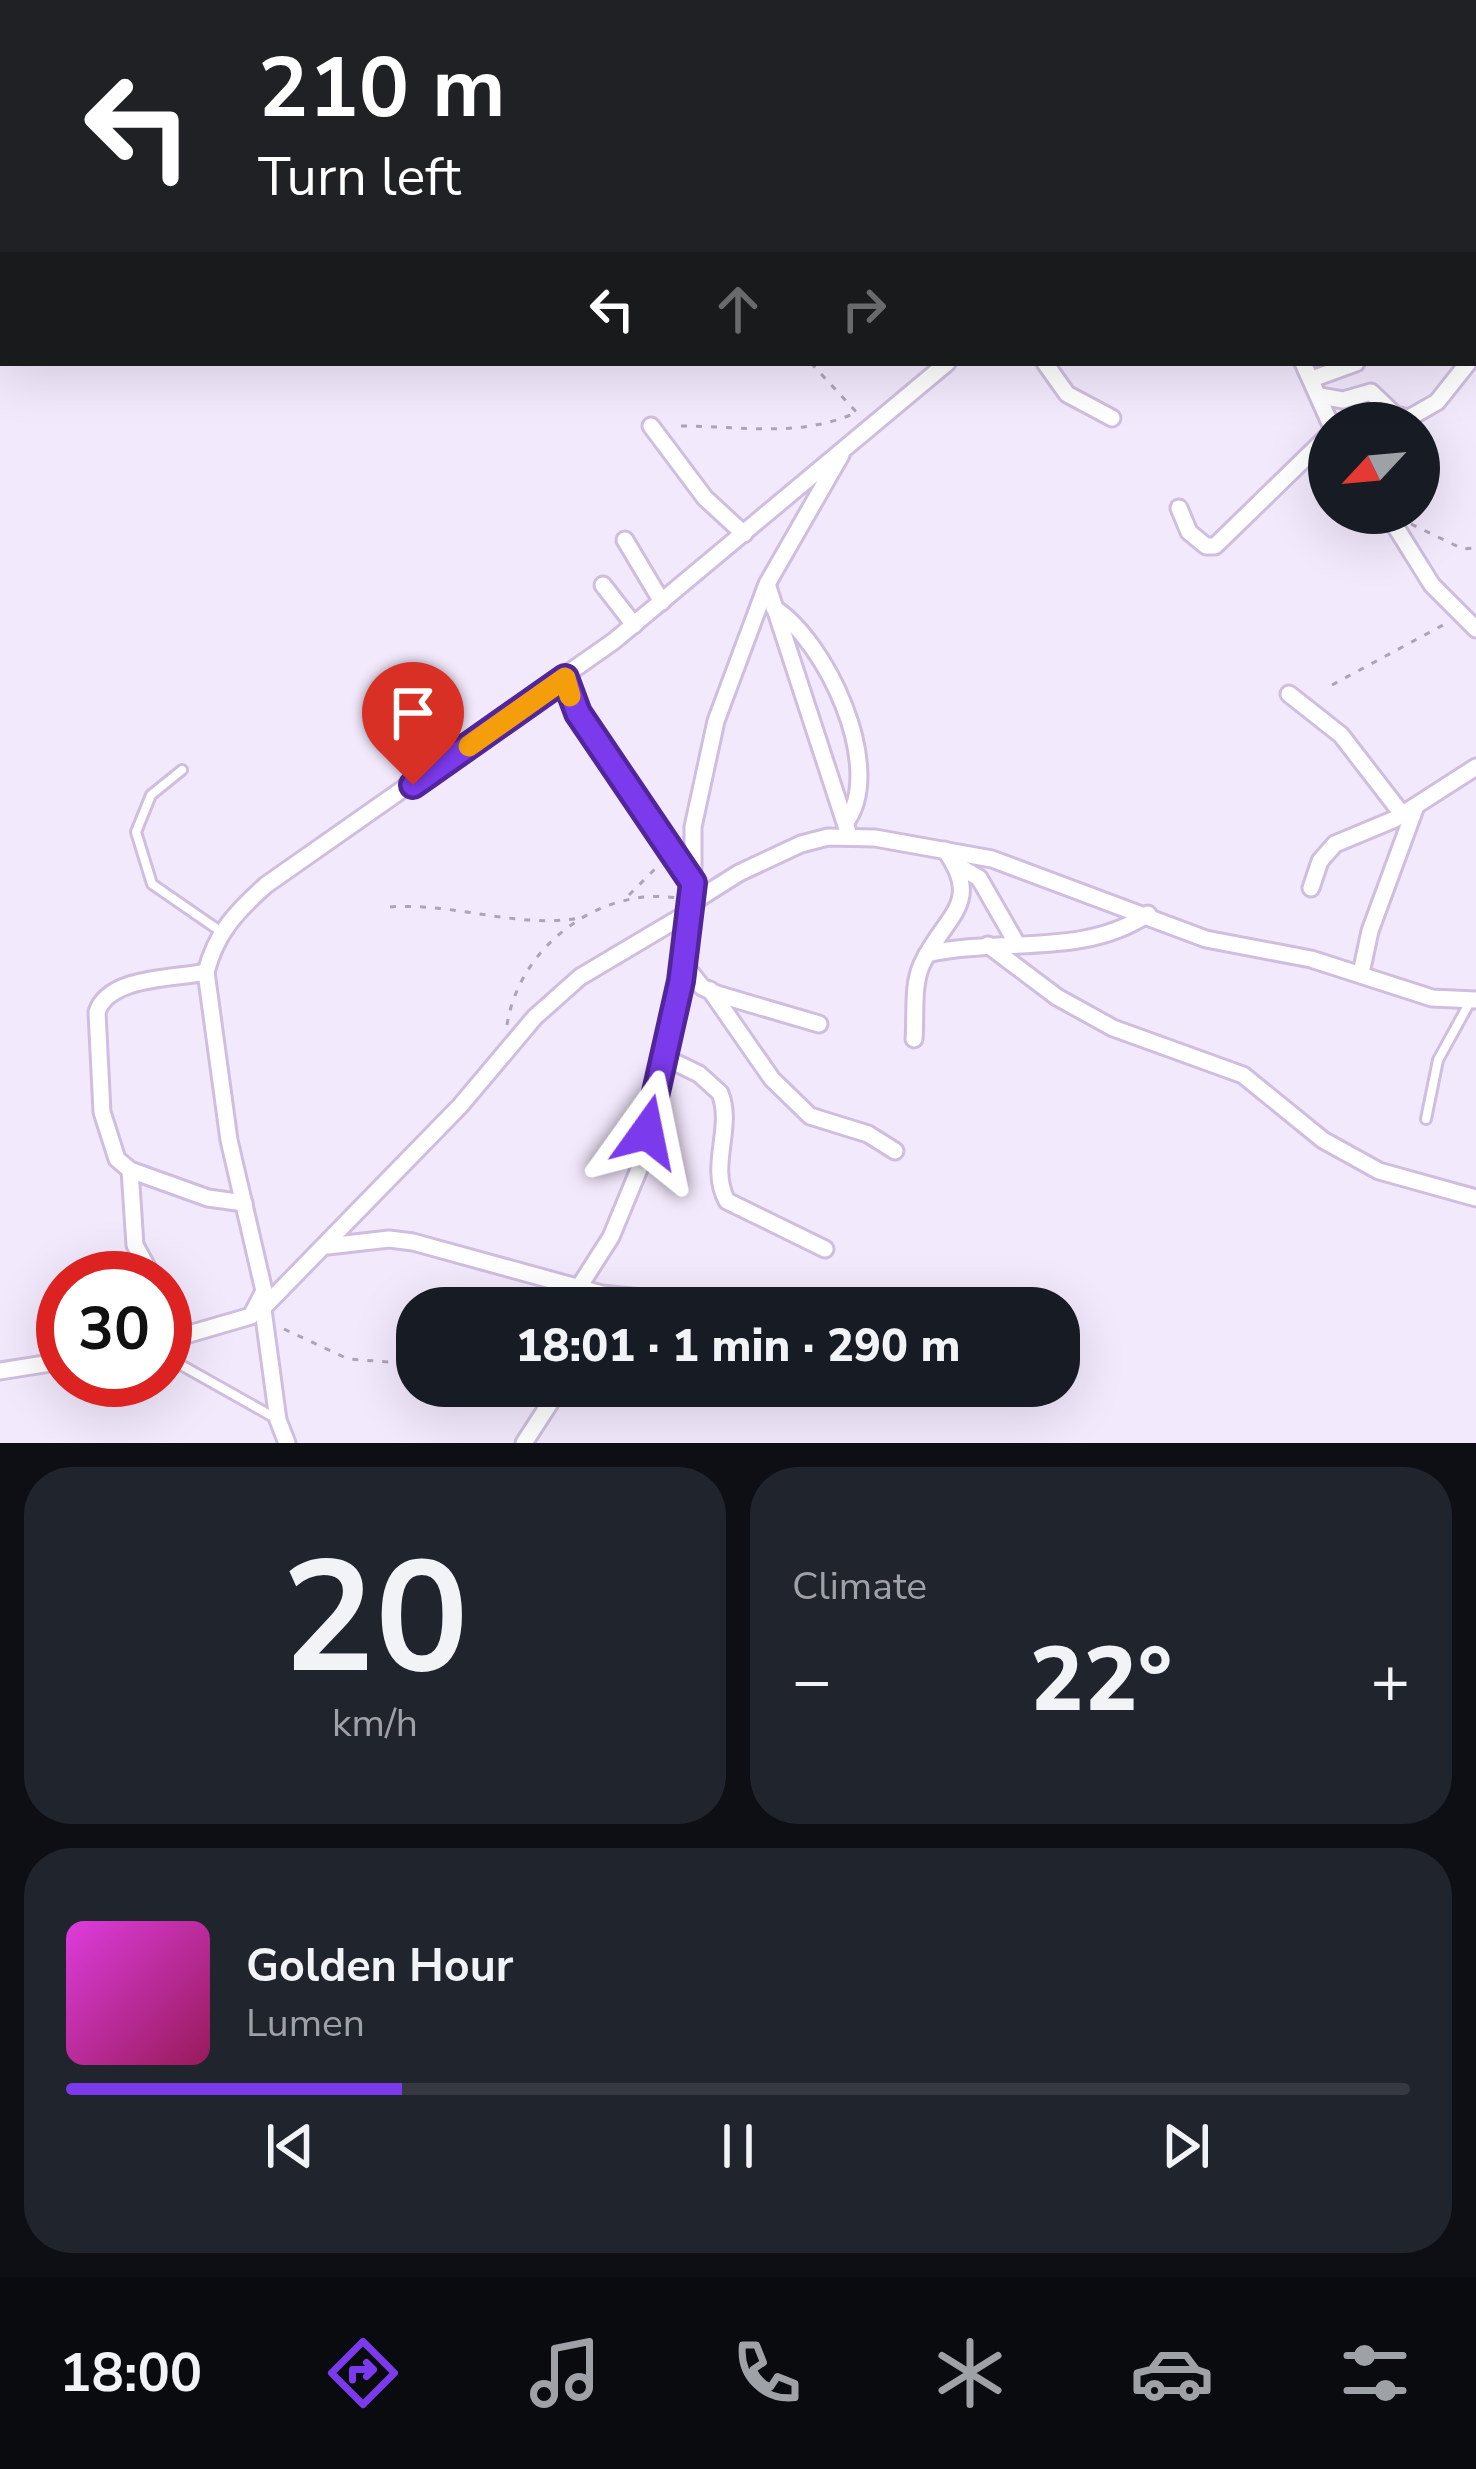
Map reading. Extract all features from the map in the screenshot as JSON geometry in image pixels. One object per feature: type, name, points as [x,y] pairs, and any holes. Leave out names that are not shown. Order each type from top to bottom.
[{"type":"street","points":[[285,1442],[263,1310],[262,1271],[230,1140],[206,972],[221,932],[266,885],[634,625],[942,366]]},
{"type":"street","points":[[1047,366],[1067,394],[1112,418]]},
{"type":"street","points":[[1322,402],[1308,371],[1338,366]]},
{"type":"street","points":[[1320,396],[1343,400],[1371,392],[1395,415],[1409,418],[1437,402],[1468,366]]},
{"type":"street","points":[[651,427],[685,476],[744,534]]},
{"type":"street","points":[[584,1287],[624,1211],[642,1162],[693,899],[700,781],[723,701],[767,584],[843,450]]},
{"type":"street","points":[[1179,508],[1198,541],[1206,546],[1223,542],[1308,456]]},
{"type":"street","points":[[1400,534],[1432,585],[1476,629]]},
{"type":"street","points":[[625,540],[662,602]]},
{"type":"street","points":[[767,584],[848,828]]},
{"type":"street","points":[[603,585],[634,625]]},
{"type":"street","points":[[774,608],[802,633],[852,728],[860,783],[848,828]]},
{"type":"street","points":[[565,678],[578,713],[672,851],[693,899]]},
{"type":"street","points":[[1289,694],[1341,735],[1409,810]]},
{"type":"street","points":[[1311,888],[1320,861],[1335,844],[1409,810],[1476,767]]},
{"type":"street","points":[[1361,973],[1409,810]]},
{"type":"street","points":[[192,1334],[263,1310],[460,1106],[503,1051],[580,977],[693,899],[775,854],[848,828],[992,859],[1206,939],[1361,973],[1432,998],[1473,1000]]},
{"type":"street","points":[[914,1039],[918,975],[963,892],[964,876],[945,850]]},
{"type":"street","points":[[957,866],[979,878],[1017,944]]},
{"type":"street","points":[[927,954],[988,945],[1102,939],[1148,914]]},
{"type":"street","points":[[988,945],[1098,1020],[1244,1075],[1323,1141],[1379,1172],[1476,1198]]},
{"type":"street","points":[[683,963],[710,991],[772,1079],[809,1116],[868,1134],[895,1151]]},
{"type":"street","points":[[206,972],[121,988],[98,1005],[102,1112],[109,1144],[130,1170],[224,1202],[244,1203]]},
{"type":"street","points":[[710,991],[819,1024]]},
{"type":"street","points":[[664,1057],[699,1074],[720,1093],[723,1118],[717,1157],[727,1201],[825,1249]]},
{"type":"street","points":[[130,1170],[138,1251]]},
{"type":"street","points":[[328,1246],[401,1240],[579,1287]]},
{"type":"street","points":[[0,1371],[36,1365]]},
{"type":"street","points":[[524,1443],[548,1407]]},
{"type":"lane","points":[[182,770],[151,794],[136,832],[152,884],[221,932]]},
{"type":"lane","points":[[1426,1119],[1438,1060],[1473,1000]]},
{"type":"lane","points":[[192,1360],[278,1420]]},
{"type":"path","points":[[814,366],[872,426]]},
{"type":"path","points":[[681,426],[786,430],[832,424],[855,413]]},
{"type":"path","points":[[1429,534],[1463,549],[1476,548]]},
{"type":"path","points":[[1332,685],[1461,613]]},
{"type":"path","points":[[390,907],[432,905],[556,922],[585,916],[628,896],[672,851]]},
{"type":"path","points":[[628,896],[693,899]]},
{"type":"path","points":[[503,1051],[516,985],[532,962],[585,916]]},
{"type":"path","points":[[263,1310],[349,1359],[396,1362]]},
{"type":"path","points":[[538,1407],[544,1413]]},
{"type":"slow traffic","points":[[469,746],[565,678],[570,696]]},
{"type":"route","points":[[413,785],[565,678],[578,713],[693,883],[681,981],[647,1132]]}]
